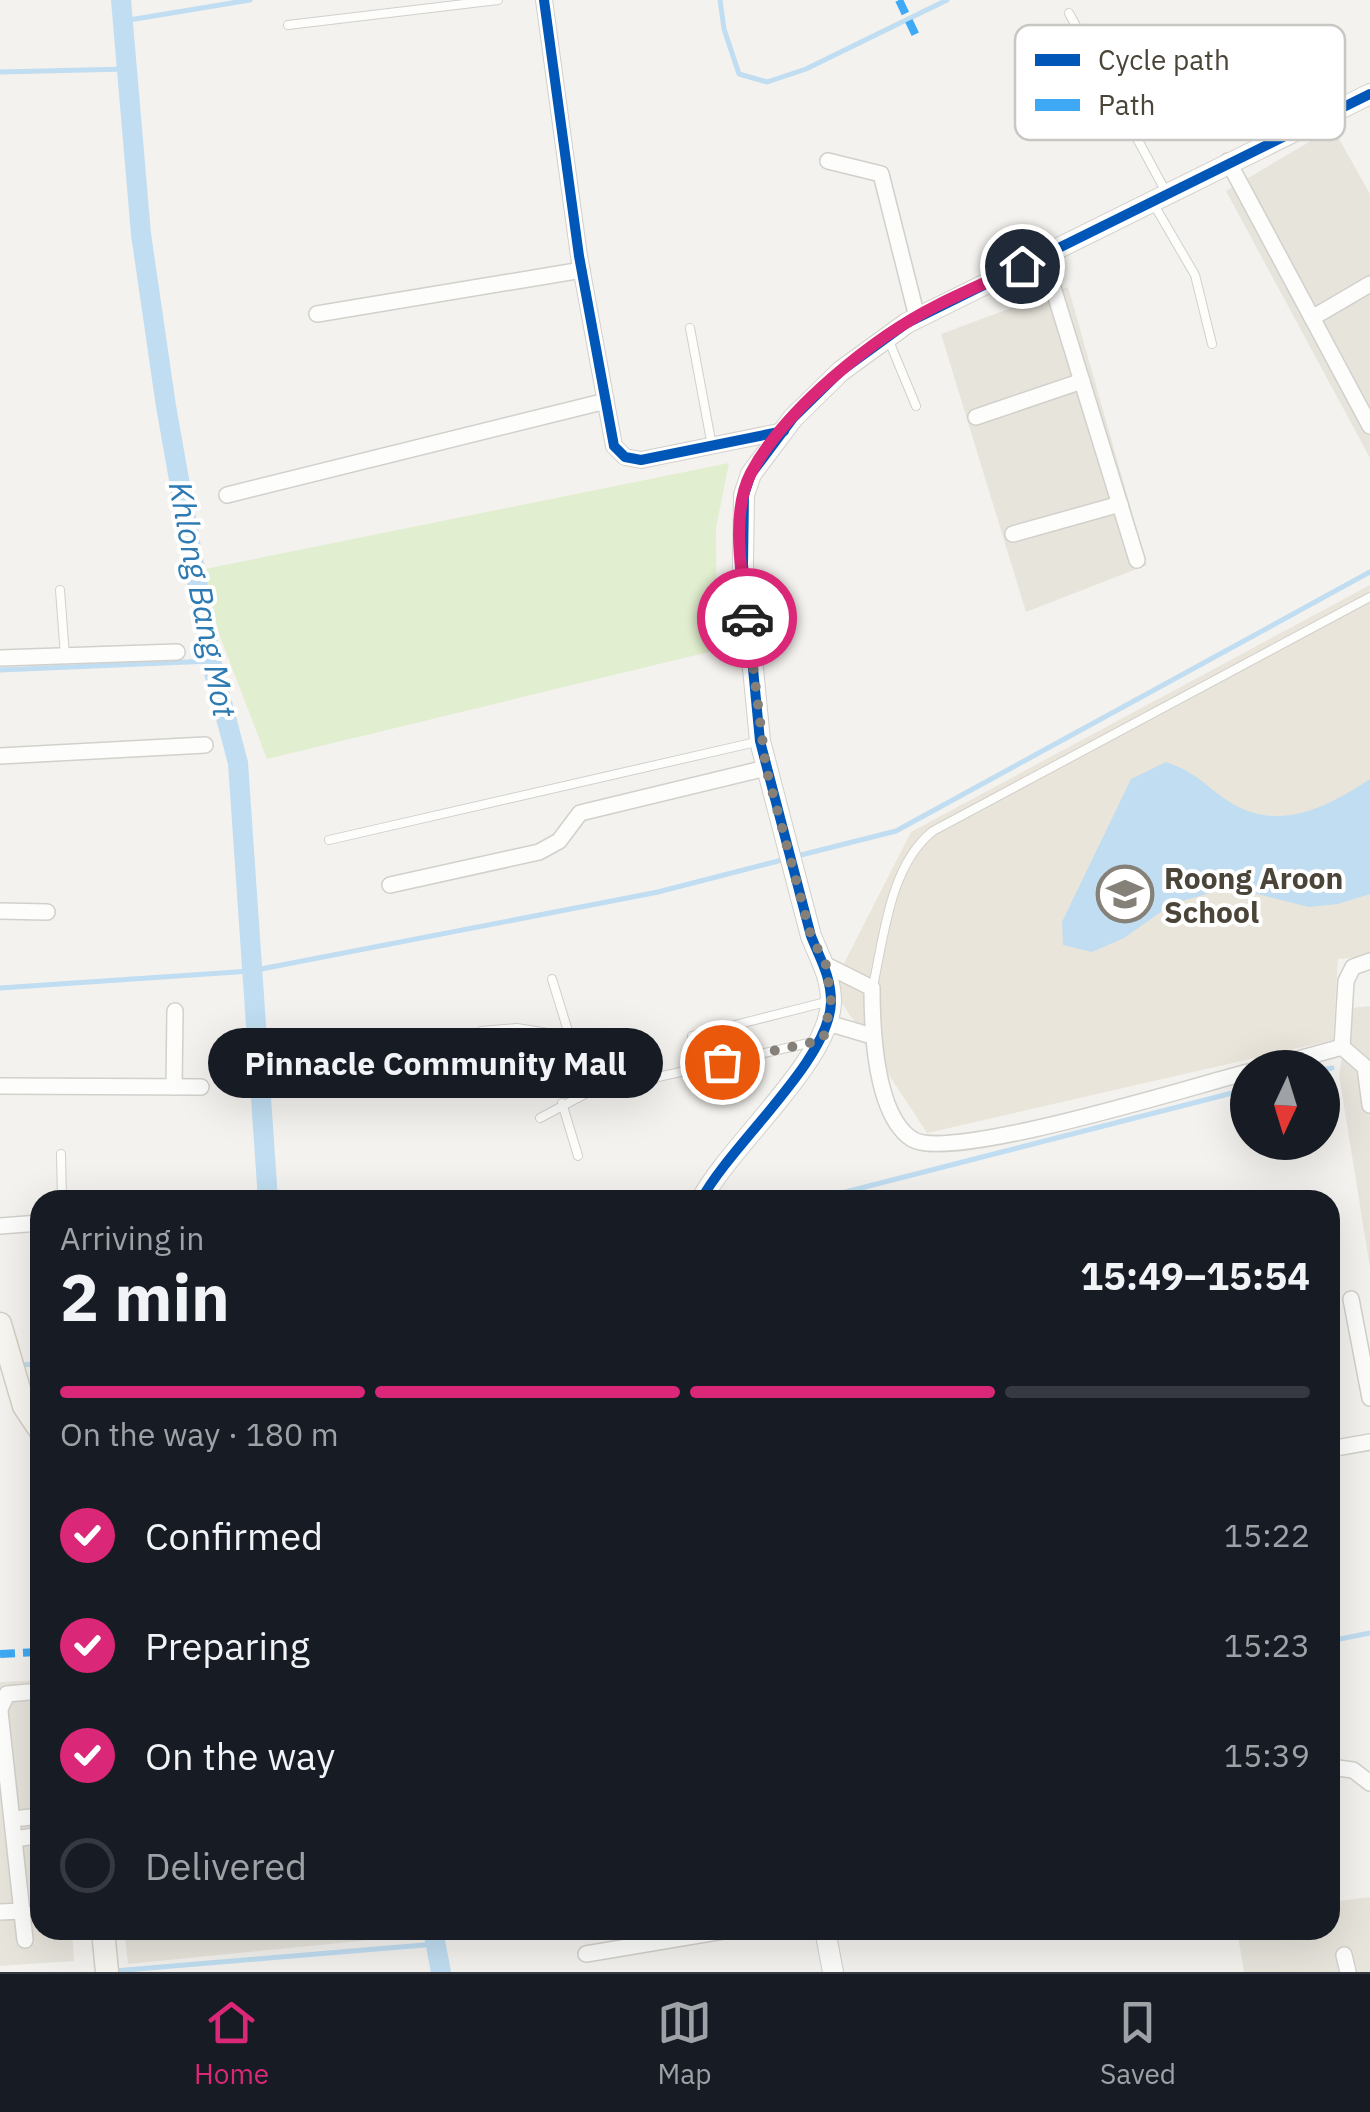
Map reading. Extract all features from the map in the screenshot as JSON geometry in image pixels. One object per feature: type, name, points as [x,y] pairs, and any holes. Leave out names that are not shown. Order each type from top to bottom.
[{"type":"main road","points":[[4,1339],[30,1415]]},
{"type":"main road","points":[[103,1940],[107,1967]]},
{"type":"street","points":[[544,0],[582,270],[614,446],[626,457],[655,458],[784,431]]},
{"type":"street","points":[[1345,106],[1370,94]]},
{"type":"street","points":[[707,1190],[723,1163],[826,1031],[831,1001],[826,965],[811,936],[760,740],[741,523],[751,474],[784,431],[841,372],[917,317],[1273,140]]},
{"type":"street","points":[[828,161],[881,174],[917,317]]},
{"type":"street","points":[[1228,161],[1367,415]]},
{"type":"street","points":[[1043,254],[1138,560]]},
{"type":"street","points":[[316,314],[582,270]]},
{"type":"street","points":[[1312,318],[1370,284]]},
{"type":"street","points":[[976,417],[1082,382]]},
{"type":"street","points":[[227,496],[606,400]]},
{"type":"street","points":[[1013,534],[1120,504]]},
{"type":"street","points":[[0,658],[177,652]]},
{"type":"street","points":[[0,756],[205,745]]},
{"type":"street","points":[[390,885],[539,852],[559,841],[580,814],[766,768]]},
{"type":"street","points":[[0,911],[48,912]]},
{"type":"street","points":[[1342,1047],[1346,981],[1352,967],[1370,961]]},
{"type":"street","points":[[826,965],[872,988],[872,1036],[893,1117],[914,1140],[932,1147],[1006,1135],[1230,1077]]},
{"type":"street","points":[[174,1086],[175,1011]]},
{"type":"street","points":[[826,1031],[872,1036]]},
{"type":"street","points":[[1342,1047],[1368,1066],[1370,1105]]},
{"type":"street","points":[[1331,1050],[1342,1047]]},
{"type":"street","points":[[0,1086],[201,1087]]},
{"type":"street","points":[[0,1226],[30,1224]]},
{"type":"street","points":[[1351,1299],[1370,1398]]},
{"type":"street","points":[[1340,1447],[1370,1442]]},
{"type":"street","points":[[25,1940],[0,1710],[7,1694],[30,1692]]},
{"type":"street","points":[[1340,1768],[1353,1770],[1370,1783]]},
{"type":"street","points":[[14,1819],[30,1817]]},
{"type":"street","points":[[16,1839],[30,1837]]},
{"type":"street","points":[[0,1912],[23,1911]]},
{"type":"street","points":[[586,1954],[669,1940]]},
{"type":"street","points":[[827,1940],[833,1972]]},
{"type":"street","points":[[1344,1954],[1348,1972]]},
{"type":"lane","points":[[288,25],[498,0]]},
{"type":"lane","points":[[1070,13],[1076,25]]},
{"type":"lane","points":[[1131,140],[1196,275],[1212,344]]},
{"type":"lane","points":[[690,328],[712,446]]},
{"type":"lane","points":[[888,337],[916,406]]},
{"type":"lane","points":[[60,590],[65,656]]},
{"type":"lane","points":[[872,988],[898,883],[915,849],[933,831],[1370,597]]},
{"type":"lane","points":[[329,840],[760,740]]},
{"type":"lane","points":[[552,979],[566,1036],[588,1094]]},
{"type":"lane","points":[[692,1036],[831,1001]]},
{"type":"lane","points":[[482,1031],[516,1028],[566,1036]]},
{"type":"lane","points":[[540,1118],[562,1103],[588,1094],[826,1031]]},
{"type":"lane","points":[[562,1103],[578,1156]]},
{"type":"lane","points":[[61,1154],[62,1190]]},
{"type":"shaded area","points":[[1313,140],[1340,140],[1370,194],[1370,458],[1226,191]]},
{"type":"shaded area","points":[[1068,287],[1147,565],[1026,612],[941,334]]},
{"type":"shaded area","name":"Roong Aroon School","points":[[1370,585],[1370,956],[1338,959],[1333,1040],[1289,1050],[1230,1050],[1230,1064],[927,1133],[840,1000],[836,979],[911,832]]},
{"type":"shaded area","points":[[1370,1006],[1370,1268],[1340,1081],[1351,1008]]},
{"type":"shaded area","points":[[30,1680],[30,1940],[73,1940],[74,1961],[0,1966],[0,1682]]},
{"type":"shaded area","points":[[1370,1897],[1370,1972],[1244,1972],[1239,1940],[1340,1940],[1340,1901]]},
{"type":"shaded area","points":[[125,1940],[369,1940],[128,1964]]},
{"type":"green space","points":[[729,463],[716,528],[717,650],[267,759],[195,571]]},
{"type":"water","points":[[1166,762],[1192,774],[1225,799],[1263,815],[1281,816],[1317,808],[1370,779],[1370,894],[1338,904],[1309,907],[1230,887],[1172,904],[1124,938],[1092,952],[1063,945],[1062,922],[1131,779]]},
{"type":"waterway","name":"Khlong Bang Mot","points":[[121,0],[141,234],[166,406],[211,661],[238,763],[267,1190]]},
{"type":"waterway","points":[[123,21],[250,0]]},
{"type":"waterway","points":[[720,0],[724,29],[739,74],[767,82],[806,69],[947,0]]},
{"type":"waterway","points":[[0,72],[127,69]]},
{"type":"waterway","points":[[797,856],[896,831],[1370,572]]},
{"type":"waterway","points":[[0,670],[211,661]]},
{"type":"waterway","points":[[0,988],[251,971],[658,892],[786,859]]},
{"type":"waterway","points":[[853,1190],[1230,1094]]},
{"type":"waterway","points":[[18,1365],[30,1364]]},
{"type":"waterway","points":[[1340,1639],[1370,1633]]},
{"type":"waterway","name":"Khlong Bang Mot","points":[[435,1940],[441,1972]]},
{"type":"waterway","points":[[114,1971],[436,1944]]},
{"type":"marked path","points":[[899,0],[918,40]]},
{"type":"marked path","points":[[0,1654],[30,1652]]},
{"type":"cycle path","points":[[544,0],[579,256],[614,446],[625,457],[641,460],[784,431]]},
{"type":"cycle path","points":[[1345,106],[1370,94]]},
{"type":"cycle path","points":[[707,1190],[814,1050],[831,1002],[760,741],[743,565],[744,495],[751,474],[793,418],[841,371],[907,323],[1277,140]]},
{"type":"way so far","points":[[722,1062],[823,1040],[831,1001],[826,965],[811,936],[766,768],[747,618]]},
{"type":"place","name":"Roong Aroon School","points":[[1125,894]]},
{"type":"place","name":"Pinnacle Community Mall","points":[[722,1062]]},
{"type":"route","points":[[747,618],[742,565],[744,496],[751,474],[793,418],[841,372],[907,323],[1022,266]]}]
